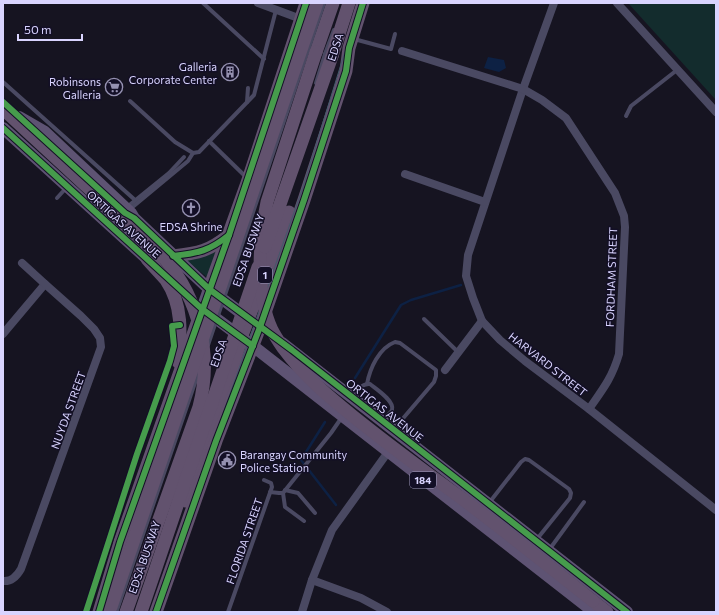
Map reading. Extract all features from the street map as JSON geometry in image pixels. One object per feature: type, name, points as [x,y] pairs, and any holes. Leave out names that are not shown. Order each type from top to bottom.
[{"type":"highway","points":[[209,289],[229,235],[306,3]]},
{"type":"highway","name":"EDSA","points":[[116,611],[317,3]]},
{"type":"highway","points":[[333,3],[324,54],[267,202],[263,223],[260,245],[261,279],[264,302],[272,330],[300,370],[327,394],[393,448],[461,498],[594,606],[607,612]]},
{"type":"highway","name":"EDSA","points":[[141,612],[256,273],[324,54],[349,3]]},
{"type":"highway","name":"1","points":[[253,322],[272,292],[346,71],[351,43],[363,3]]},
{"type":"highway","name":"1","points":[[156,612],[159,592],[213,421],[253,322],[338,68],[351,43]]},
{"type":"highway","points":[[3,109],[165,259],[176,273],[190,298],[201,329],[203,340],[204,372],[199,407],[116,611]]},
{"type":"highway","points":[[247,181],[248,192],[252,200],[262,210],[275,214],[291,211]]},
{"type":"highway","name":"1","points":[[260,300],[292,214],[291,211]]},
{"type":"highway","points":[[174,256],[203,251],[220,242],[229,235]]},
{"type":"highway","points":[[147,259],[165,279],[176,300],[180,325],[177,382]]},
{"type":"highway","points":[[272,292],[272,308],[275,324],[282,338],[292,350]]},
{"type":"highway","points":[[98,612],[120,542],[202,309]]},
{"type":"highway","name":"1","points":[[148,612],[159,592],[216,442],[245,342]]},
{"type":"highway","points":[[163,419],[173,410],[186,406],[199,408],[213,421]]},
{"type":"main road","name":"ORTIGAS AVENUE","points":[[3,102],[44,139],[130,210]]},
{"type":"main road","name":"ORTIGAS AVENUE","points":[[20,117],[45,132],[130,210],[174,256],[209,289],[353,397],[627,612]]},
{"type":"main road","name":"ORTIGAS AVENUE","points":[[3,128],[202,309],[444,496],[594,606]]},
{"type":"main road","points":[[165,275],[171,275],[176,272],[179,267],[174,256]]},
{"type":"main road","points":[[202,309],[209,289]]},
{"type":"main road","name":"1","points":[[253,322],[260,300]]},
{"type":"main road","points":[[444,496],[452,493],[455,489],[457,479]]},
{"type":"main road","points":[[461,508],[461,501],[464,496],[474,492]]},
{"type":"main road","points":[[472,517],[482,512],[487,502]]},
{"type":"street","points":[[258,3],[301,19]]},
{"type":"street","name":"HARVARD STREET","points":[[554,3],[523,89],[468,255],[466,276],[473,298],[482,321],[500,340],[716,510]]},
{"type":"street","points":[[617,3],[716,112]]},
{"type":"street","name":"FORDHAM STREET","points":[[402,51],[523,89],[542,100],[566,118],[615,193],[624,216],[625,249],[619,354],[608,382],[589,409]]},
{"type":"street","points":[[405,174],[485,202]]},
{"type":"street","name":"NUYDA STREET","points":[[3,581],[15,578],[21,569],[98,361],[101,347],[100,338],[82,316],[22,263]]},
{"type":"street","points":[[3,334],[45,284]]},
{"type":"street","points":[[445,370],[482,321]]},
{"type":"street","points":[[302,612],[312,580],[332,530],[342,513],[388,452]]},
{"type":"street","points":[[312,580],[361,598],[386,612]]},
{"type":"lane","points":[[203,3],[264,59]]},
{"type":"lane","name":"EDSA BUSWAY","points":[[116,611],[324,3]]},
{"type":"lane","points":[[130,101],[175,142],[193,153],[199,152],[254,95],[276,9]]},
{"type":"lane","points":[[315,85],[324,54],[335,25]]},
{"type":"lane","points":[[351,43],[391,49],[395,34]]},
{"type":"lane","points":[[626,116],[630,106],[678,70]]},
{"type":"lane","points":[[3,82],[130,210]]},
{"type":"lane","points":[[248,88],[248,102]]},
{"type":"lane","points":[[44,139],[46,145],[162,251],[174,256]]},
{"type":"lane","points":[[209,141],[247,181]]},
{"type":"lane","points":[[130,210],[188,161],[193,153]]},
{"type":"lane","points":[[130,210],[184,157]]},
{"type":"lane","points":[[56,198],[68,187]]},
{"type":"lane","name":"EDSA BUSWAY","points":[[256,258],[274,205]]},
{"type":"lane","name":"EDSA BUSWAY","points":[[136,612],[254,265]]},
{"type":"lane","points":[[424,319],[458,352]]},
{"type":"lane","points":[[367,384],[370,371],[379,355],[385,347],[395,342],[400,343],[436,370],[434,382],[394,429]]},
{"type":"lane","points":[[353,397],[361,387],[370,384],[391,402],[393,407],[392,411],[382,420]]},
{"type":"lane","points":[[304,521],[285,507],[284,492],[342,417]]},
{"type":"lane","points":[[487,502],[525,459],[530,460],[569,489],[571,493],[570,498],[536,540]]},
{"type":"lane","name":"FLORIDA STREET","points":[[228,612],[270,492],[272,484],[264,480]]},
{"type":"lane","points":[[270,492],[279,494],[284,492],[298,493],[315,513]]},
{"type":"lane","points":[[549,551],[584,502]]},
{"type":"green space","points":[[628,3],[716,3],[716,100]]},
{"type":"green space","points":[[216,252],[208,278],[187,261],[187,259]]},
{"type":"water","points":[[488,57],[504,60],[506,68],[499,72],[484,68]]},
{"type":"waterway","points":[[355,378],[401,305],[411,300],[461,285]]},
{"type":"waterway","points":[[325,422],[301,460],[336,505]]},
{"type":"tram line","points":[[153,612],[302,190],[360,3]]},
{"type":"cycle path","points":[[99,612],[120,542],[229,235],[306,3]]},
{"type":"cycle path","points":[[156,612],[216,441],[260,327],[304,200],[346,71],[349,48],[363,3]]},
{"type":"cycle path","points":[[3,102],[125,213],[134,218],[209,289],[292,350],[627,612]]},
{"type":"cycle path","points":[[3,128],[202,309],[253,346]]},
{"type":"cycle path","points":[[173,256],[190,254],[209,248],[229,235]]},
{"type":"cycle path","points":[[86,612],[137,454],[170,361],[174,346],[172,326],[180,325]]},
{"type":"place","name":"Galleria Corporate Center","points":[[230,72]]},
{"type":"place","name":"Robinsons Galleria","points":[[114,87]]},
{"type":"place","name":"EDSA Shrine","points":[[191,208]]},
{"type":"place","name":"Barangay Community Police Station","points":[[227,460]]}]
